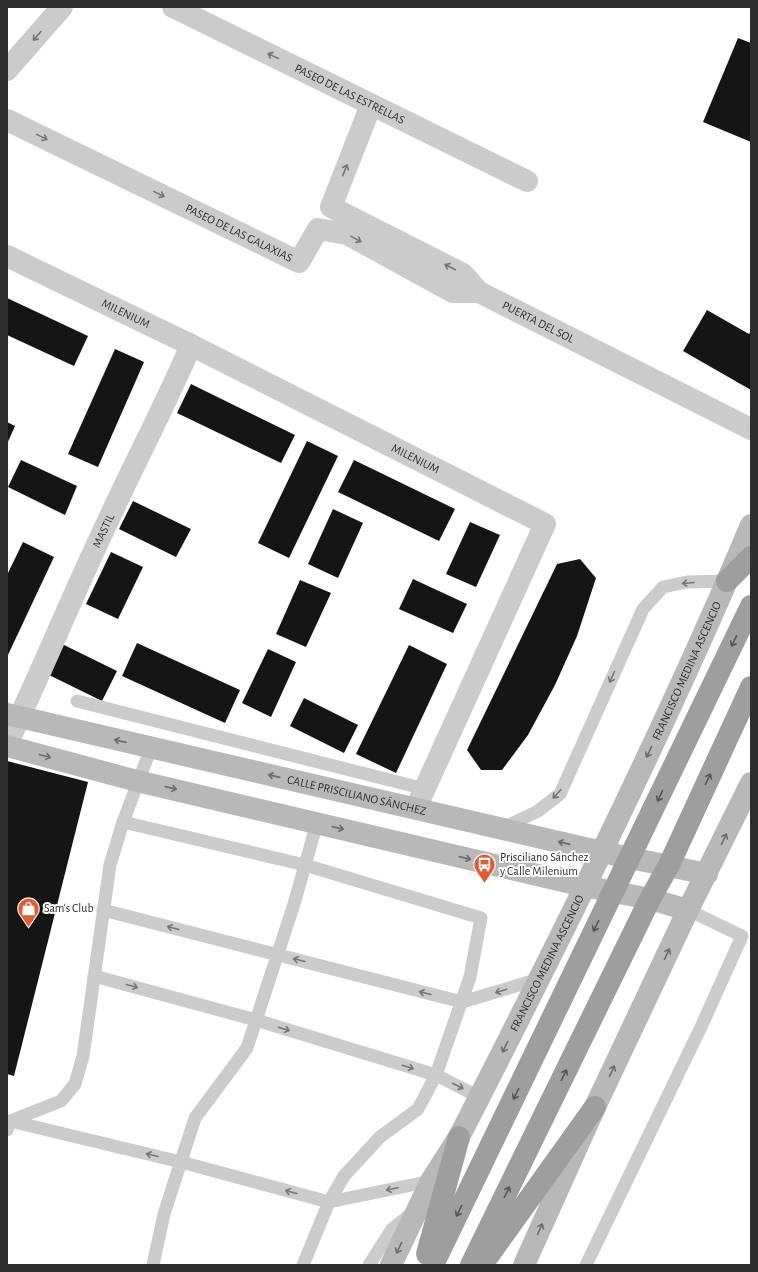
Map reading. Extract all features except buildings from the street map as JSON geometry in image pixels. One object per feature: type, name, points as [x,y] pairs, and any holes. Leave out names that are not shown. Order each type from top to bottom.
[{"type":"highway","points":[[727,581],[751,557]]},
{"type":"highway","points":[[433,1265],[751,606]]},
{"type":"highway","points":[[472,1265],[650,899],[668,865],[751,687]]},
{"type":"highway","points":[[482,1265],[595,1106]]},
{"type":"highway","points":[[424,1265],[458,1137]]},
{"type":"main road","name":"FRANCISCO MEDINA ASCENCIO","points":[[391,1265],[431,1181],[458,1137],[479,1097],[602,852],[727,581],[751,525]]},
{"type":"main road","name":"CALLE PRISCILIANO SÁNCHEZ","points":[[13,716],[151,748],[421,798],[503,828],[602,852],[707,874]]},
{"type":"main road","points":[[7,745],[137,781],[317,822],[584,886],[650,899],[688,910]]},
{"type":"main road","points":[[524,1265],[595,1106],[688,910],[707,874],[745,812],[751,783]]},
{"type":"street","points":[[7,70],[62,7]]},
{"type":"street","name":"PASEO DE LAS ESTRELLAS","points":[[173,7],[527,181]]},
{"type":"street","name":"PUERTA DEL SOL","points":[[371,105],[331,207],[463,274],[479,292],[751,429]]},
{"type":"street","name":"PASEO DE LAS GALAXIAS","points":[[7,120],[299,262],[318,229],[347,234],[453,292],[479,292]]},
{"type":"street","name":"MILENIUM","points":[[7,256],[191,345],[545,524],[421,798]]},
{"type":"street","name":"MASTIL","points":[[7,745],[13,716],[54,637],[108,521],[165,406],[191,345]]},
{"type":"lane","points":[[503,828],[538,811],[560,794],[643,609],[663,587],[687,582],[727,581]]},
{"type":"lane","points":[[77,701],[421,798]]},
{"type":"lane","points":[[8,1125],[61,1101],[75,1084],[83,1056],[110,865],[137,781],[151,748]]},
{"type":"lane","points":[[123,822],[305,865],[481,918],[470,977],[436,1075],[418,1109],[380,1137],[344,1176],[329,1202],[303,1265]]},
{"type":"lane","points":[[153,1265],[164,1214],[195,1118],[247,1048],[278,955],[317,822]]},
{"type":"lane","points":[[104,910],[462,1002],[538,979]]},
{"type":"lane","points":[[586,1265],[701,1027],[742,936],[688,910]]},
{"type":"lane","points":[[94,976],[256,1020],[436,1075],[479,1097]]},
{"type":"lane","points":[[8,1125],[180,1162],[329,1202],[431,1181]]},
{"type":"lane","points":[[369,1265],[392,1229],[418,1208]]},
{"type":"place","name":"Prisciliano Sánchez y Calle Milenium","points":[[485,884]]},
{"type":"place","name":"Sam's Club","points":[[29,928]]}]
